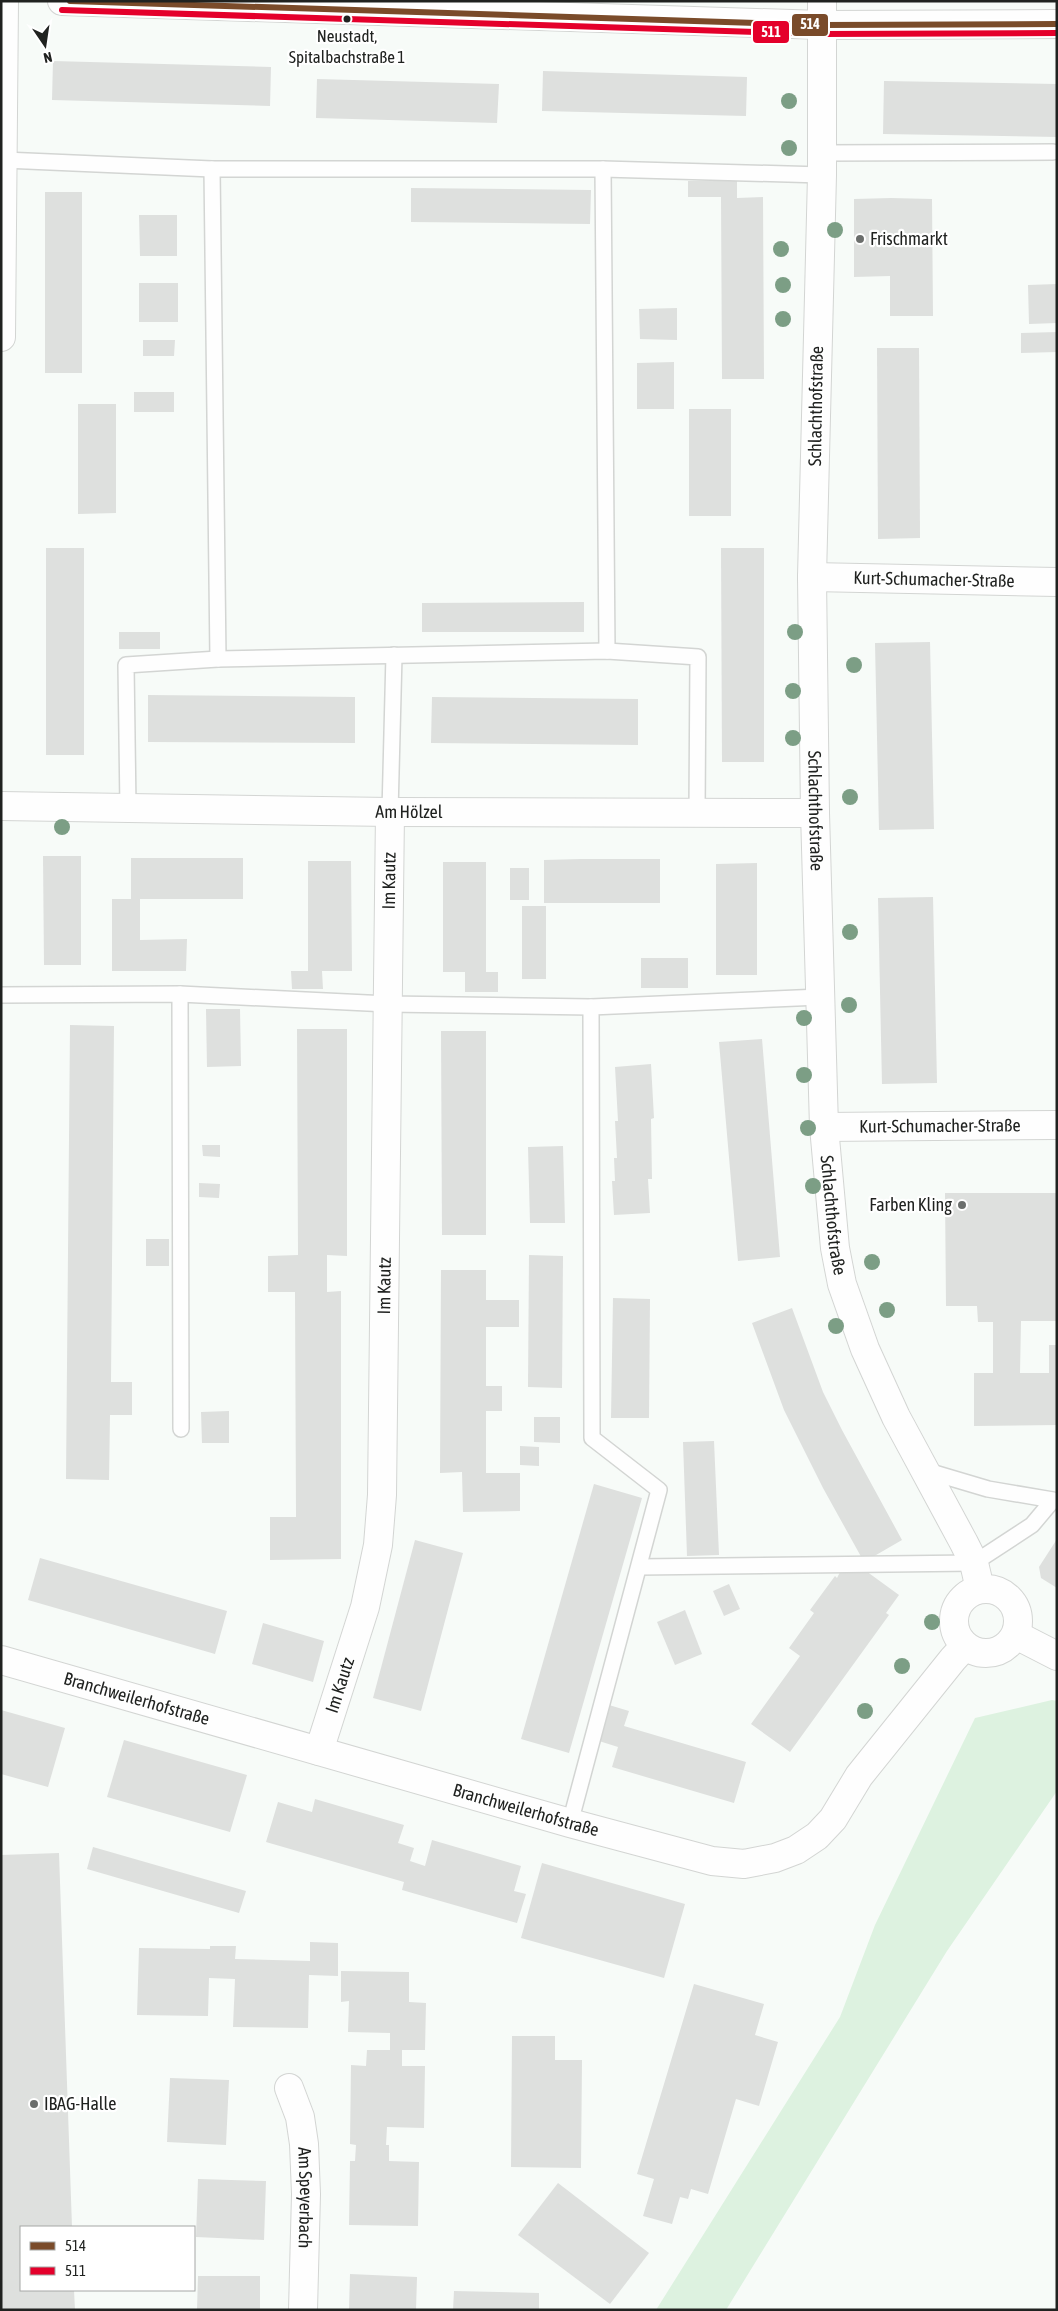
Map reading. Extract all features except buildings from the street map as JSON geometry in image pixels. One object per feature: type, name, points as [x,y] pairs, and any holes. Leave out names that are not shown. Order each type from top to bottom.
[{"type":"street","points":[[1,336],[4,1]]},
{"type":"street","points":[[62,1],[822,13],[1057,24]]},
{"type":"street","name":"Schlachthofstraße","points":[[822,13],[822,164],[812,577],[815,813],[824,1126],[834,1248],[842,1284],[865,1349],[896,1417],[955,1524],[977,1576]]},
{"type":"street","name":"Kurt-Schumacher-Straße","points":[[812,577],[1057,582]]},
{"type":"street","name":"Am Hölzel","points":[[1,806],[390,812],[815,813]]},
{"type":"street","name":"Im Kautz","points":[[319,1751],[365,1607],[378,1545],[382,1495],[390,812]]},
{"type":"street","name":"Kurt-Schumacher-Straße","points":[[824,1126],[1057,1124]]},
{"type":"street","points":[[977,1576],[992,1589],[1003,1593],[1012,1601],[1018,1612],[1019,1624],[1016,1635],[1004,1648],[988,1654],[976,1652],[966,1646],[955,1632],[954,1613],[977,1576]]},
{"type":"street","points":[[1016,1635],[1057,1656]]},
{"type":"street","name":"Branchweilerhofstraße","points":[[1,1660],[712,1861],[744,1864],[775,1858],[796,1850],[817,1836],[833,1819],[859,1776],[953,1659],[966,1646]]},
{"type":"street","name":"Am Speyerbach","points":[[289,2088],[300,2117],[304,2144],[306,2194],[303,2310]]},
{"type":"lane","points":[[4,160],[212,169],[603,169],[822,164],[1053,152]]},
{"type":"lane","points":[[212,169],[218,659]]},
{"type":"lane","points":[[603,169],[607,651]]},
{"type":"lane","points":[[128,808],[126,665],[218,659],[607,651],[698,657],[697,813]]},
{"type":"lane","points":[[390,812],[394,655]]},
{"type":"lane","points":[[180,994],[181,1429]]},
{"type":"lane","points":[[1,995],[180,994],[388,1004],[591,1007],[820,997]]},
{"type":"lane","points":[[570,1822],[659,1490],[592,1438],[591,1007]]},
{"type":"lane","points":[[924,1470],[988,1489],[1055,1499]]},
{"type":"lane","points":[[639,1567],[977,1576],[1032,1525],[1055,1499]]},
{"type":"green space","points":[[1052,1700],[1057,1701],[1057,1791],[947,1951],[726,2310],[656,2310],[840,2017],[875,1925],[975,1718]]},
{"type":"transit line","name":"514","points":[[70,1],[822,25],[1057,24]]},
{"type":"transit line","name":"511","points":[[62,10],[822,34],[1057,33]]},
{"type":"place","name":"Neustadt, Spitalbachstraße 1","points":[[347,19]]},
{"type":"place","name":"Frischmarkt","points":[[860,239]]},
{"type":"place","name":"Farben Kling","points":[[962,1205]]},
{"type":"place","name":"IBAG-Halle","points":[[34,2104]]}]
